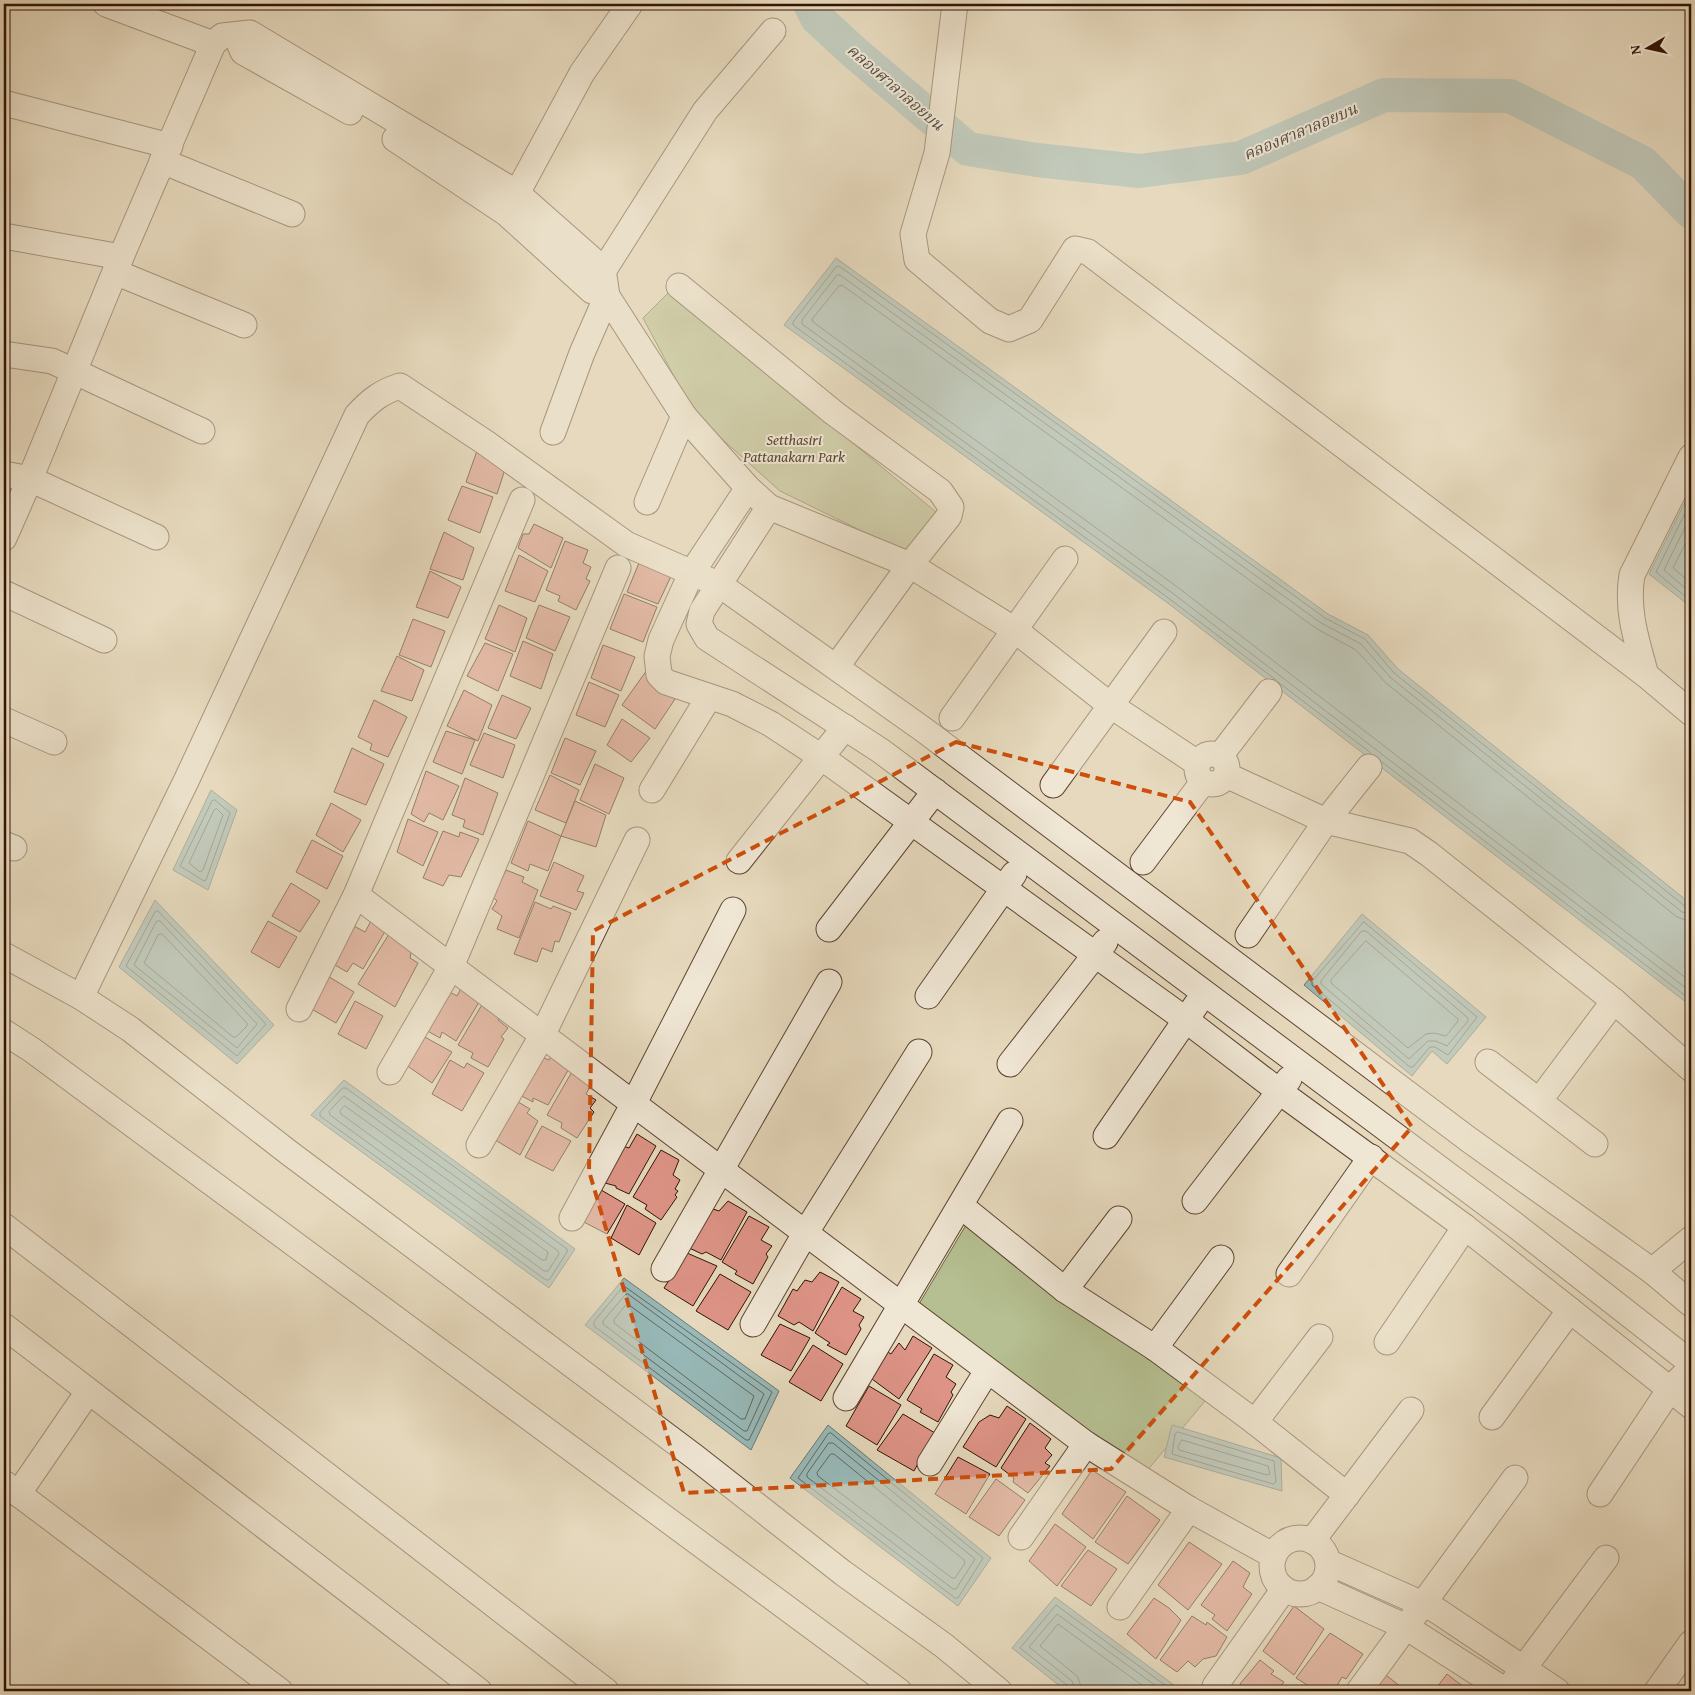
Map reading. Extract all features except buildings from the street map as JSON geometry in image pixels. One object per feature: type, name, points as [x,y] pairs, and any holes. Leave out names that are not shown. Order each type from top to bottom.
[{"type":"street","points":[[106,4],[224,40],[250,33],[511,203],[603,269]]},
{"type":"street","points":[[511,203],[582,73],[630,4]]},
{"type":"street","points":[[955,4],[937,153],[913,234],[917,260],[990,320],[1009,329],[1030,320],[1075,249],[1088,252],[1646,675],[1691,713]]},
{"type":"street","points":[[552,432],[582,353],[600,293],[603,269],[705,112],[773,31]]},
{"type":"street","points":[[4,538],[166,154],[224,40]]},
{"type":"street","points":[[4,103],[166,154],[292,214]]},
{"type":"street","points":[[511,203],[600,293],[684,416],[748,488],[769,507],[910,565],[1015,630],[1110,705],[1211,769],[1326,821],[1410,841],[1614,1001],[1691,1068]]},
{"type":"street","points":[[4,236],[118,264],[244,325]]},
{"type":"street","points":[[679,286],[834,413],[940,491],[952,507],[949,516],[910,565],[842,659]]},
{"type":"street","points":[[4,354],[52,361],[74,373],[202,431]]},
{"type":"street","points":[[81,997],[191,770],[358,415],[382,391],[400,386],[486,443],[626,544],[720,586],[924,730],[1468,1139],[1652,1271],[1691,1304]]},
{"type":"street","points":[[647,502],[684,416]]},
{"type":"street","points":[[1646,675],[1632,625],[1629,593],[1632,575],[1691,457]]},
{"type":"street","points":[[4,474],[30,479],[156,537]]},
{"type":"street","points":[[748,488],[690,574],[661,640],[657,656],[658,674],[666,682],[732,704],[771,724],[821,757],[1005,887],[1095,956],[1186,1020],[1280,1092],[1465,1227],[1691,1406]]},
{"type":"street","points":[[299,1010],[356,895],[522,500]]},
{"type":"street","points":[[769,507],[720,586],[702,611],[699,624],[707,638],[845,727],[935,791],[1514,1225],[1691,1363]]},
{"type":"street","points":[[952,718],[1065,559]]},
{"type":"street","points":[[390,1072],[451,967],[618,568]]},
{"type":"street","points":[[4,593],[104,640]]},
{"type":"street","points":[[1053,785],[1164,632]]},
{"type":"street","points":[[1143,862],[1269,692]]},
{"type":"street","points":[[652,790],[709,696]]},
{"type":"street","points":[[4,720],[54,742]]},
{"type":"street","points":[[739,861],[845,727]]},
{"type":"street","points":[[1248,934],[1326,821],[1369,767]]},
{"type":"street","points":[[829,929],[935,791]]},
{"type":"street","points":[[478,1145],[542,1036],[637,840]]},
{"type":"street","points":[[928,996],[1025,858]]},
{"type":"street","points":[[356,895],[721,1172],[806,1232],[987,1371],[1086,1444],[1189,1509],[1274,1556]]},
{"type":"street","points":[[572,1218],[633,1105],[733,910]]},
{"type":"street","points":[[1010,1064],[1095,956],[1116,925]]},
{"type":"street","points":[[4,955],[81,997],[130,1030],[295,1158],[695,1457],[843,1573],[943,1646],[999,1691]]},
{"type":"street","points":[[664,1269],[829,982]]},
{"type":"street","points":[[1106,1136],[1204,992]]},
{"type":"street","points":[[1539,1101],[1614,1001]]},
{"type":"street","points":[[4,1032],[40,1056],[900,1691]]},
{"type":"street","points":[[753,1324],[806,1232],[919,1052]]},
{"type":"street","points":[[1488,1062],[1595,1144]]},
{"type":"street","points":[[1196,1201],[1280,1092],[1299,1064]]},
{"type":"street","points":[[846,1398],[1010,1121]]},
{"type":"street","points":[[1289,1274],[1371,1157]]},
{"type":"street","points":[[961,1206],[1065,1290],[1155,1348],[1255,1422],[1347,1495]]},
{"type":"street","points":[[1065,1290],[1119,1219]]},
{"type":"street","points":[[4,1226],[606,1691]]},
{"type":"street","points":[[1387,1342],[1465,1227]]},
{"type":"street","points":[[1652,1271],[1691,1239]]},
{"type":"street","points":[[1155,1348],[1221,1258]]},
{"type":"street","points":[[1492,1417],[1570,1310]]},
{"type":"street","points":[[4,1326],[479,1691]]},
{"type":"street","points":[[1255,1422],[1320,1338]]},
{"type":"street","points":[[1600,1494],[1670,1390],[1691,1368]]},
{"type":"street","points":[[930,1463],[987,1371]]},
{"type":"street","points":[[88,1392],[11,1488],[280,1691]]},
{"type":"street","points":[[1312,1541],[1411,1410]]},
{"type":"street","points":[[1021,1537],[1086,1444]]},
{"type":"street","points":[[1359,1691],[1515,1478]]},
{"type":"street","points":[[1120,1607],[1189,1509]]},
{"type":"street","points":[[1294,1539],[1312,1541],[1325,1553],[1328,1562],[1324,1580],[1318,1587],[1302,1594],[1284,1589],[1274,1574],[1274,1556],[1285,1542],[1294,1539]]},
{"type":"street","points":[[1318,1587],[1406,1627],[1506,1691],[1606,1558]]},
{"type":"street","points":[[1328,1562],[1436,1610],[1557,1691]]},
{"type":"street","points":[[1215,1686],[1284,1589]]},
{"type":"street","points":[[1657,1691],[1691,1643]]},
{"type":"highlighted area","points":[[956,742],[1190,802],[1412,1127],[1111,1469],[684,1493],[589,1171],[593,931]]},
{"type":"green space","name":"Setthasiri Pattanakarn Park","points":[[670,291],[936,512],[909,554],[780,491],[694,414],[643,318]]},
{"type":"green space","points":[[972,1215],[1210,1395],[1141,1478],[913,1314]]},
{"type":"water","points":[[836,258],[1328,614],[1368,635],[1398,669],[1691,904],[1691,1006],[1169,604],[784,325]]},
{"type":"water","points":[[1691,490],[1691,607],[1649,574]]},
{"type":"water","points":[[211,790],[237,810],[208,890],[173,870]]},
{"type":"water","points":[[155,900],[274,1025],[237,1064],[119,967]]},
{"type":"water","points":[[1362,914],[1486,1017],[1447,1064],[1432,1051],[1412,1076],[1304,985]]},
{"type":"water","points":[[344,1080],[575,1249],[549,1288],[311,1115]]},
{"type":"water","points":[[624,1278],[779,1391],[751,1450],[585,1325]]},
{"type":"water","points":[[828,1425],[991,1558],[958,1606],[790,1478]]},
{"type":"water","points":[[1172,1425],[1281,1458],[1282,1491],[1164,1457]]},
{"type":"water","points":[[1055,1597],[1182,1691],[1066,1691],[1012,1648]]},
{"type":"waterway","name":"คลองศาลาลอยบน","points":[[810,4],[817,18],[854,52],[968,149],[1037,160],[1139,171],[1241,158],[1384,95],[1510,96],[1643,163],[1691,212]]}]
